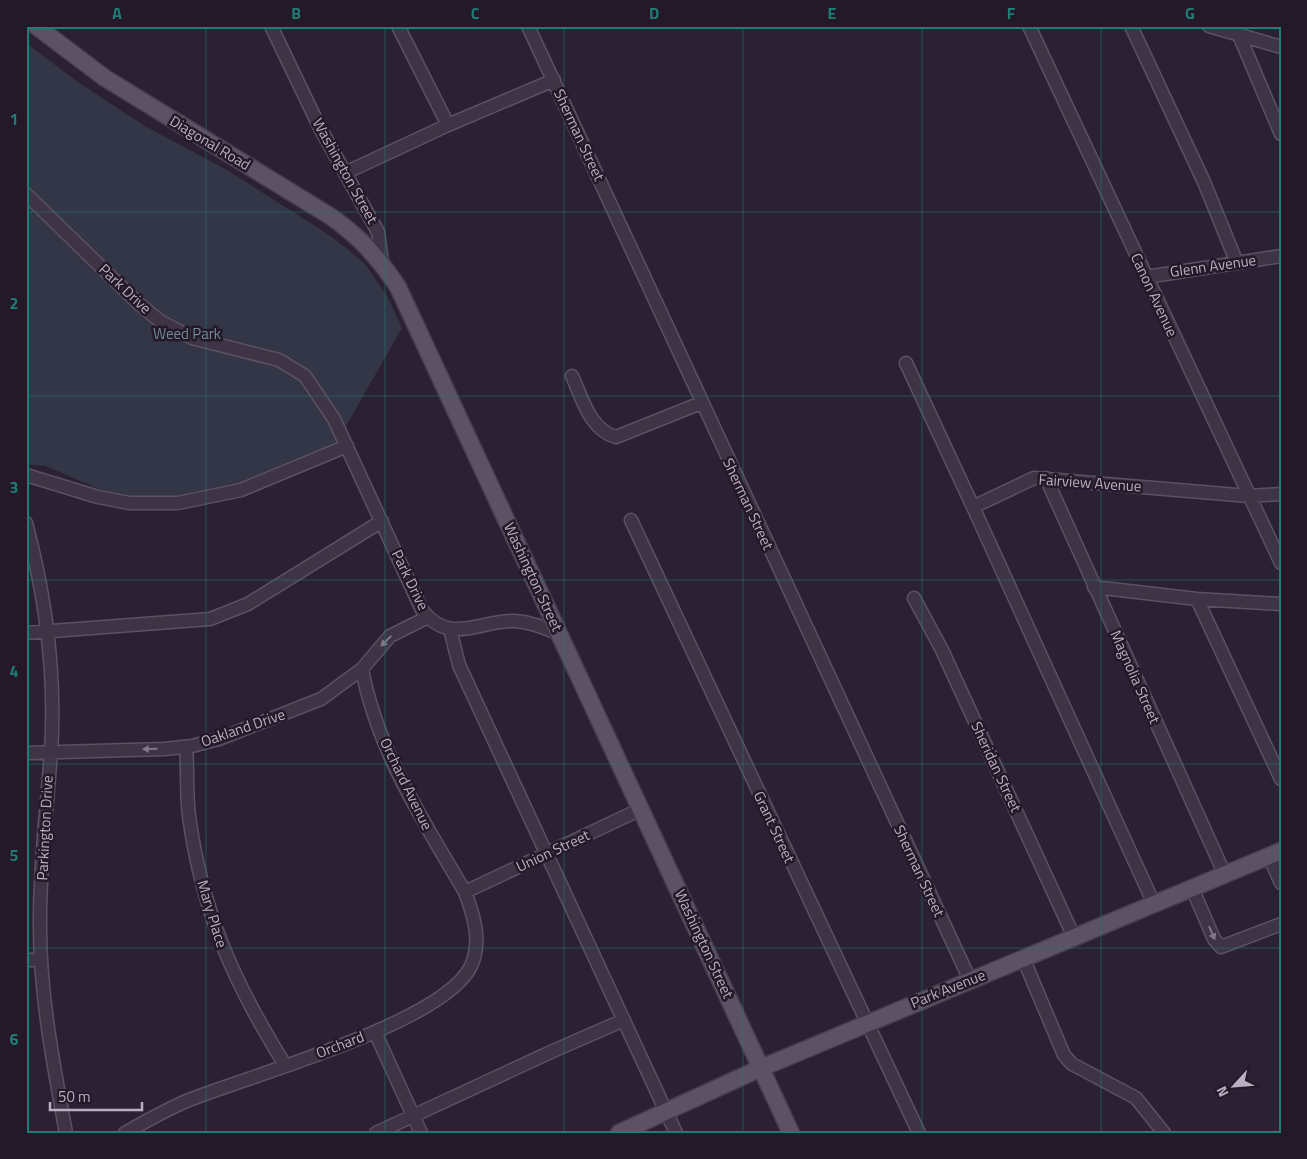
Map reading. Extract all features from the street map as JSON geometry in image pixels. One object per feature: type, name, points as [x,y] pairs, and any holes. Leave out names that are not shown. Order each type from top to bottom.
[{"type":"main road","name":"Diagonal Road","points":[[36,26],[120,88],[330,216],[350,230],[382,262]]},
{"type":"main road","name":"Washington Street","points":[[382,262],[398,288],[791,1133]]},
{"type":"main road","name":"Park Avenue","points":[[619,1133],[867,1022],[1275,854]]},
{"type":"street","name":"Washington Street","points":[[271,26],[320,128],[378,232],[382,262]]},
{"type":"street","points":[[398,26],[448,125]]},
{"type":"street","name":"Sherman Street","points":[[528,26],[701,403],[970,980]]},
{"type":"street","name":"Canon Avenue","points":[[1029,26],[1281,563]]},
{"type":"street","points":[[1131,26],[1204,182],[1237,263]]},
{"type":"street","points":[[1209,26],[1281,47]]},
{"type":"street","points":[[1239,35],[1281,134]]},
{"type":"street","points":[[345,173],[448,125],[554,80]]},
{"type":"street","name":"Park Drive","points":[[26,194],[160,321],[192,338],[271,357],[292,367],[305,376],[323,400],[347,446],[428,616],[450,629]]},
{"type":"street","name":"Glenn Avenue","points":[[1146,277],[1281,256]]},
{"type":"street","points":[[906,363],[1154,904]]},
{"type":"street","points":[[572,376],[594,424],[601,430],[616,437],[701,403]]},
{"type":"street","points":[[26,475],[98,497],[128,503],[178,504],[241,490],[347,446]]},
{"type":"street","name":"Fairview Avenue","points":[[973,507],[1028,480],[1046,478],[1249,496],[1281,494]]},
{"type":"street","name":"Magnolia Street","points":[[1046,478],[1225,875]]},
{"type":"street","name":"Grant Street","points":[[631,520],[802,888],[919,1133]]},
{"type":"street","points":[[26,633],[210,619],[248,604],[382,521]]},
{"type":"street","name":"Parkington Drive","points":[[26,524],[40,574],[48,632],[51,752],[40,916],[41,960],[53,1061],[66,1133]]},
{"type":"street","points":[[1094,587],[1197,599],[1281,604]]},
{"type":"street","name":"Sheridan Street","points":[[914,598],[946,658],[1074,937]]},
{"type":"street","points":[[1197,599],[1281,779]]},
{"type":"street","name":"Oakland Drive","points":[[26,753],[186,747],[219,739],[267,722],[321,699],[362,669],[390,636],[428,616]]},
{"type":"street","points":[[560,634],[544,627],[516,621],[460,630],[450,629],[459,665],[676,1133]]},
{"type":"street","name":"Orchard Avenue","points":[[362,669],[380,728],[396,768],[465,892]]},
{"type":"street","name":"Mary Place","points":[[186,747],[189,814],[205,895],[214,925],[243,994],[285,1065]]},
{"type":"street","name":"Union Street","points":[[465,892],[641,809]]},
{"type":"street","points":[[1275,854],[1281,883]]},
{"type":"street","points":[[1192,888],[1214,939],[1221,947],[1281,924]]},
{"type":"street","name":"Orchard","points":[[125,1133],[190,1100],[375,1032],[445,994],[466,975],[475,953],[477,940],[476,926],[465,892]]},
{"type":"street","points":[[1024,958],[1064,1055],[1072,1064],[1136,1098],[1164,1133]]},
{"type":"street","points":[[26,960],[41,960]]},
{"type":"street","points":[[376,1133],[624,1020]]},
{"type":"street","points":[[375,1032],[421,1133]]},
{"type":"green space","name":"Weed Park","points":[[26,43],[75,80],[143,125],[225,169],[320,229],[366,265],[388,298],[402,328],[334,447],[231,489],[172,499],[113,495],[46,466],[26,464]]}]
